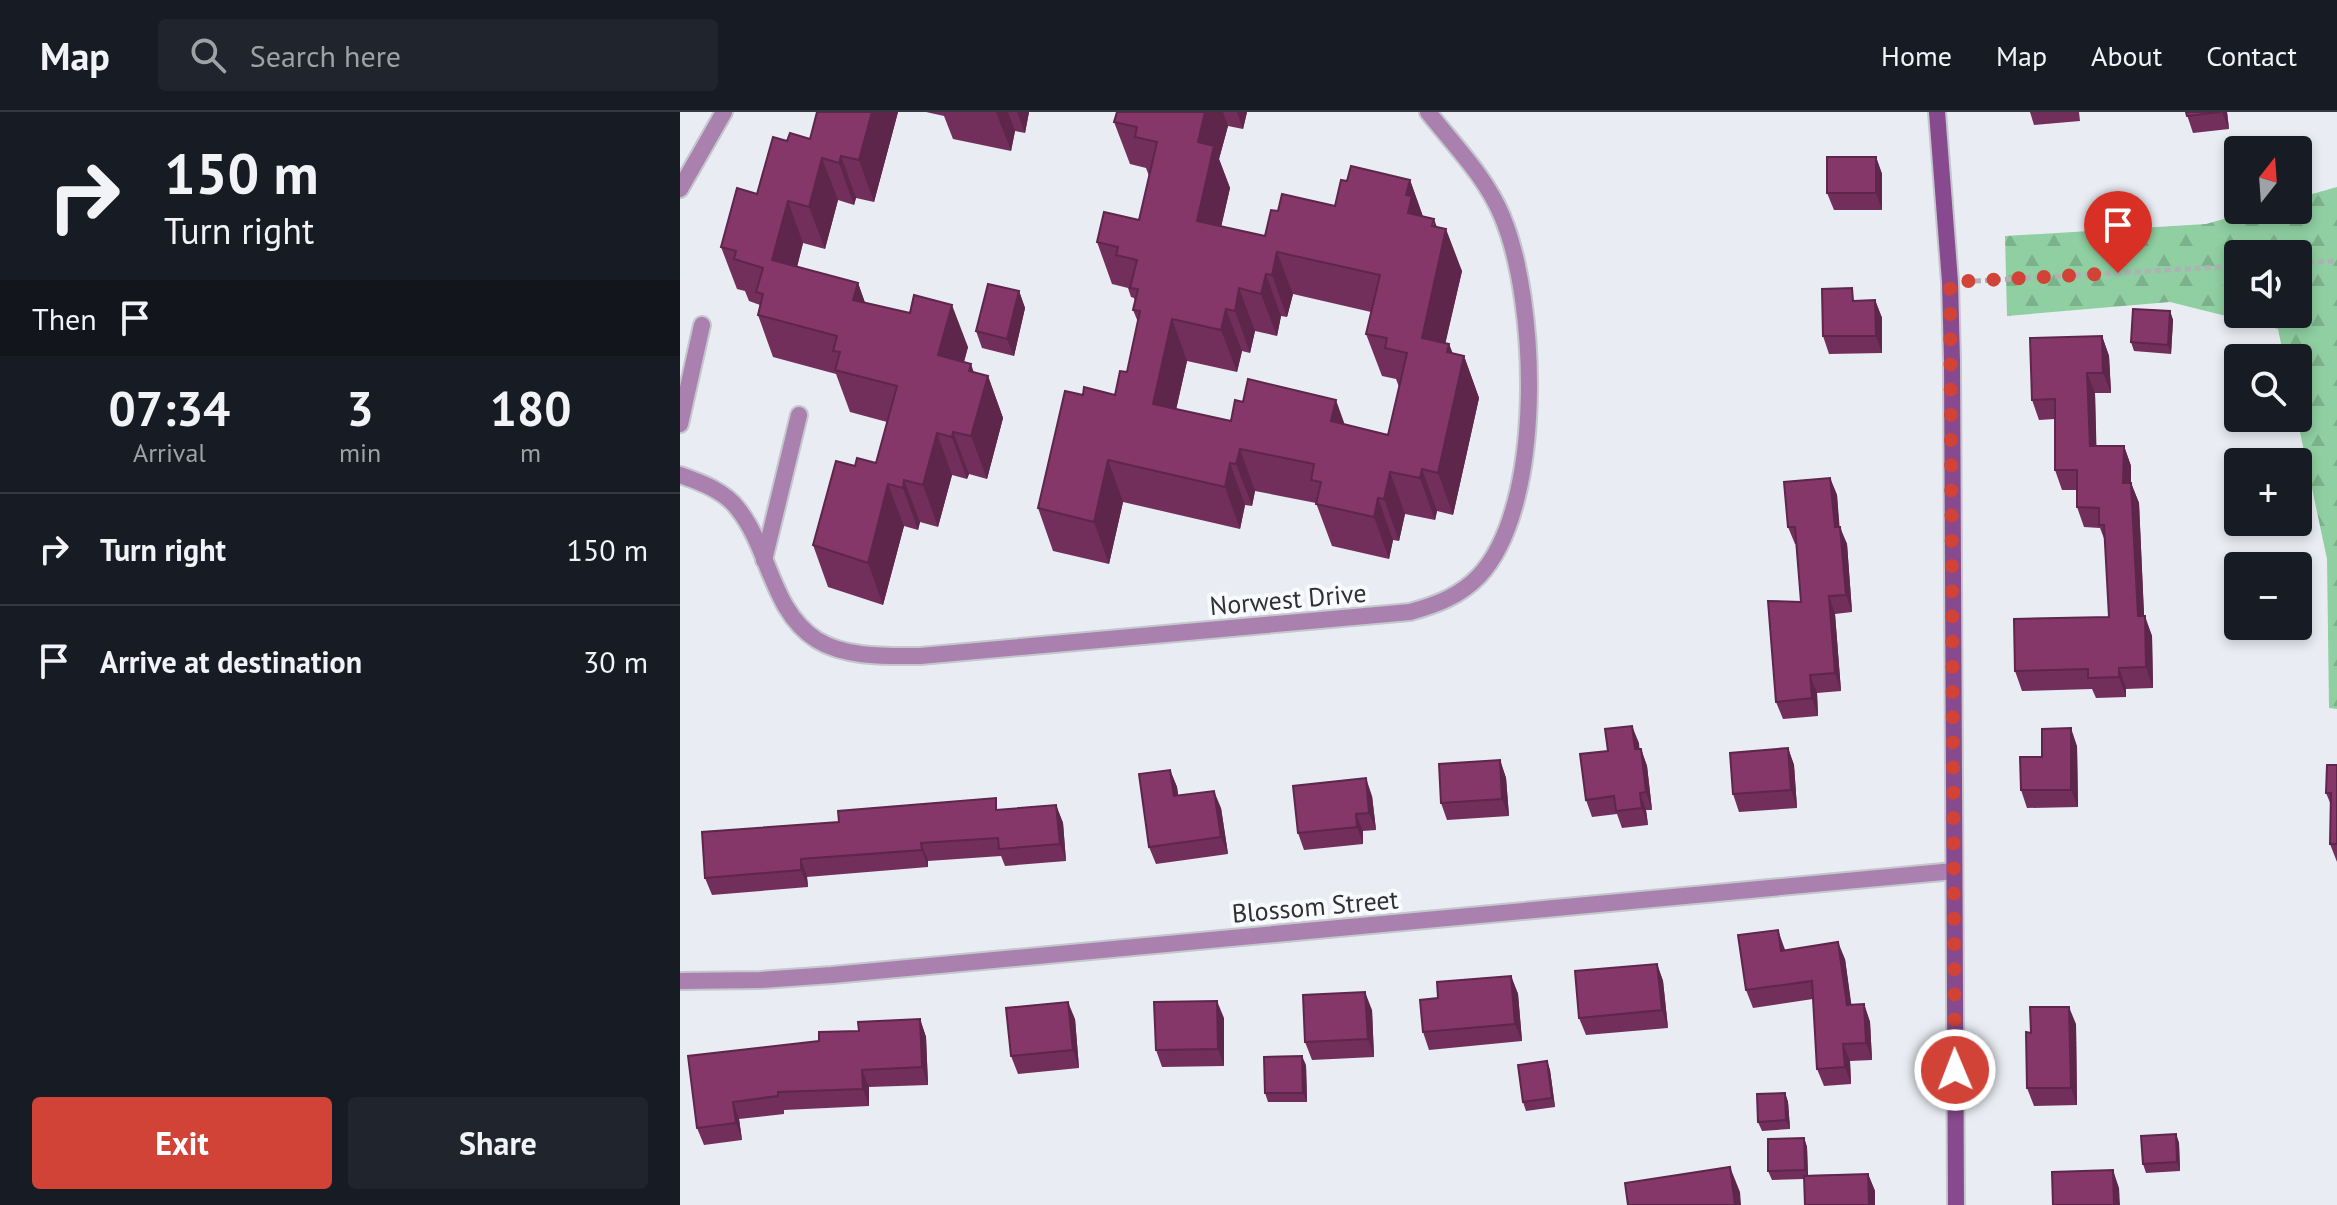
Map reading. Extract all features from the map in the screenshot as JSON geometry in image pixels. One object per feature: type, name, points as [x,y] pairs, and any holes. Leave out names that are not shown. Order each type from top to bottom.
[{"type":"main road","points":[[1937,112],[1950,282],[1956,1205]]},
{"type":"street","points":[[680,189],[724,112]]},
{"type":"street","name":"Norwest Drive","points":[[680,475],[712,488],[738,508],[799,626],[819,641],[868,654],[895,656],[1410,612],[1458,594],[1478,577],[1493,558],[1513,514],[1523,466],[1528,361],[1522,296],[1503,218],[1479,176],[1428,112]]},
{"type":"street","points":[[680,424],[702,325]]},
{"type":"street","points":[[764,560],[799,415]]},
{"type":"street","name":"Blossom Street","points":[[680,981],[832,975],[1954,871]]},
{"type":"path","points":[[2312,262],[2337,261]]},
{"type":"path","points":[[1950,282],[2224,267]]},
{"type":"green space","points":[[2337,187],[2337,709],[2329,708],[2327,559],[2312,488],[2312,448],[2303,448],[2300,432],[2312,432],[2312,344],[2281,344],[2278,329],[2274,328],[2312,328],[2312,240],[2224,240],[2224,316],[2170,302],[2007,316],[2005,236],[2206,224],[2224,219],[2224,224],[2312,224],[2312,194]]},
{"type":"building","points":[[817,112],[872,112],[859,160],[841,156],[839,163],[822,158],[809,207],[788,201],[772,260],[858,283],[853,300],[910,313],[914,295],[952,305],[938,355],[971,364],[969,371],[988,376],[971,436],[953,432],[952,437],[937,433],[923,485],[904,480],[903,488],[888,484],[868,563],[813,545],[836,461],[855,466],[857,458],[876,463],[897,386],[835,370],[840,352],[833,351],[837,336],[758,315],[763,294],[756,292],[763,268],[734,259],[736,251],[721,247],[737,188],[757,194],[773,137],[787,141],[790,133],[810,139]]},
{"type":"building","points":[[1117,112],[1205,112],[1198,142],[1214,146],[1197,221],[1265,236],[1271,210],[1278,211],[1282,194],[1335,206],[1341,180],[1347,181],[1351,166],[1410,180],[1406,195],[1412,196],[1408,213],[1434,219],[1432,226],[1446,229],[1422,338],[1449,344],[1447,352],[1464,356],[1438,473],[1422,469],[1420,478],[1390,472],[1384,499],[1378,498],[1374,517],[1316,504],[1321,482],[1311,480],[1314,464],[1240,449],[1236,464],[1230,463],[1225,487],[1108,460],[1094,522],[1038,508],[1065,391],[1083,395],[1084,387],[1115,395],[1120,371],[1127,372],[1140,311],[1133,310],[1138,289],[1130,288],[1137,260],[1116,255],[1118,247],[1097,242],[1104,212],[1139,220],[1157,142],[1135,137],[1137,127],[1114,122]],"holes":[[[1277,252],[1380,275],[1366,334],[1387,338],[1385,348],[1407,353],[1388,435],[1331,421],[1336,400],[1248,379],[1243,402],[1235,400],[1231,421],[1153,404],[1172,319],[1221,330],[1226,309],[1235,311],[1239,288],[1261,294],[1266,274],[1272,275]]]},
{"type":"building","points":[[2186,112],[2221,112],[2187,116]]},
{"type":"building","points":[[1827,157],[1876,157],[1876,193],[1827,193]]},
{"type":"building","points":[[988,284],[1019,291],[1007,339],[976,331]]},
{"type":"building","points":[[1852,288],[1853,301],[1875,300],[1876,336],[1823,336],[1822,289]]},
{"type":"building","points":[[2133,309],[2170,311],[2168,345],[2131,342]]},
{"type":"building","points":[[2102,336],[2103,373],[2087,373],[2090,446],[2124,446],[2123,483],[2131,483],[2138,616],[2145,616],[2146,667],[2119,668],[2119,677],[2088,678],[2088,669],[2015,671],[2014,619],[2109,617],[2104,525],[2099,525],[2099,508],[2077,507],[2077,470],[2055,470],[2055,399],[2032,400],[2030,338]]},
{"type":"building","points":[[1830,478],[1835,527],[1840,527],[1846,595],[1829,596],[1835,673],[1810,675],[1812,698],[1776,702],[1768,601],[1801,602],[1795,527],[1788,527],[1784,482]]},
{"type":"building","points":[[1632,726],[1635,749],[1641,749],[1646,792],[1640,793],[1642,808],[1616,811],[1614,796],[1586,800],[1580,754],[1608,751],[1605,729]]},
{"type":"building","points":[[2071,728],[2071,790],[2021,790],[2020,757],[2042,757],[2042,729]]},
{"type":"building","points":[[1788,748],[1791,790],[1733,794],[1730,753]]},
{"type":"building","points":[[1500,760],[1502,799],[1441,803],[1439,764]]},
{"type":"building","points":[[2327,765],[2337,765],[2337,844],[2330,844],[2331,793],[2326,793]]},
{"type":"building","points":[[1170,770],[1174,796],[1214,791],[1221,837],[1149,847],[1139,774]]},
{"type":"building","points":[[1366,778],[1369,813],[1356,814],[1357,827],[1298,833],[1293,786]]},
{"type":"building","points":[[996,798],[996,810],[1056,805],[1060,844],[999,849],[998,838],[921,843],[922,850],[801,859],[801,870],[705,878],[702,832],[839,822],[838,811]]},
{"type":"building","points":[[1778,930],[1781,951],[1838,942],[1847,1005],[1864,1004],[1866,1043],[1843,1044],[1845,1067],[1817,1069],[1812,981],[1746,990],[1738,935]]},
{"type":"building","points":[[1657,964],[1662,1010],[1579,1018],[1575,971]]},
{"type":"building","points":[[1511,976],[1515,1024],[1423,1032],[1420,1000],[1438,998],[1437,982]]},
{"type":"building","points":[[1365,992],[1368,1039],[1305,1042],[1303,995]]},
{"type":"building","points":[[1217,1001],[1218,1049],[1156,1050],[1154,1002]]},
{"type":"building","points":[[1068,1002],[1073,1050],[1011,1056],[1006,1008]]},
{"type":"building","points":[[2030,1007],[2069,1007],[2071,1088],[2027,1088],[2026,1032],[2031,1033]]},
{"type":"building","points":[[920,1019],[922,1067],[862,1070],[863,1089],[778,1092],[778,1096],[733,1102],[736,1123],[697,1128],[688,1056],[819,1041],[819,1032],[859,1031],[858,1022]]},
{"type":"building","points":[[1302,1056],[1303,1093],[1265,1093],[1264,1057]]},
{"type":"building","points":[[1547,1061],[1552,1098],[1523,1102],[1518,1065]]},
{"type":"building","points":[[1785,1093],[1786,1120],[1758,1122],[1757,1094]]},
{"type":"building","points":[[2176,1134],[2177,1162],[2143,1164],[2141,1136]]},
{"type":"building","points":[[1804,1138],[1805,1170],[1768,1171],[1768,1139]]},
{"type":"building","points":[[1730,1167],[1735,1205],[1628,1205],[1625,1183]]},
{"type":"building","points":[[2113,1170],[2114,1205],[2053,1205],[2052,1172]]},
{"type":"building","points":[[1868,1174],[1869,1205],[1805,1205],[1804,1176]]},
{"type":"route","points":[[1955,1070],[1950,282],[2118,273]]}]
